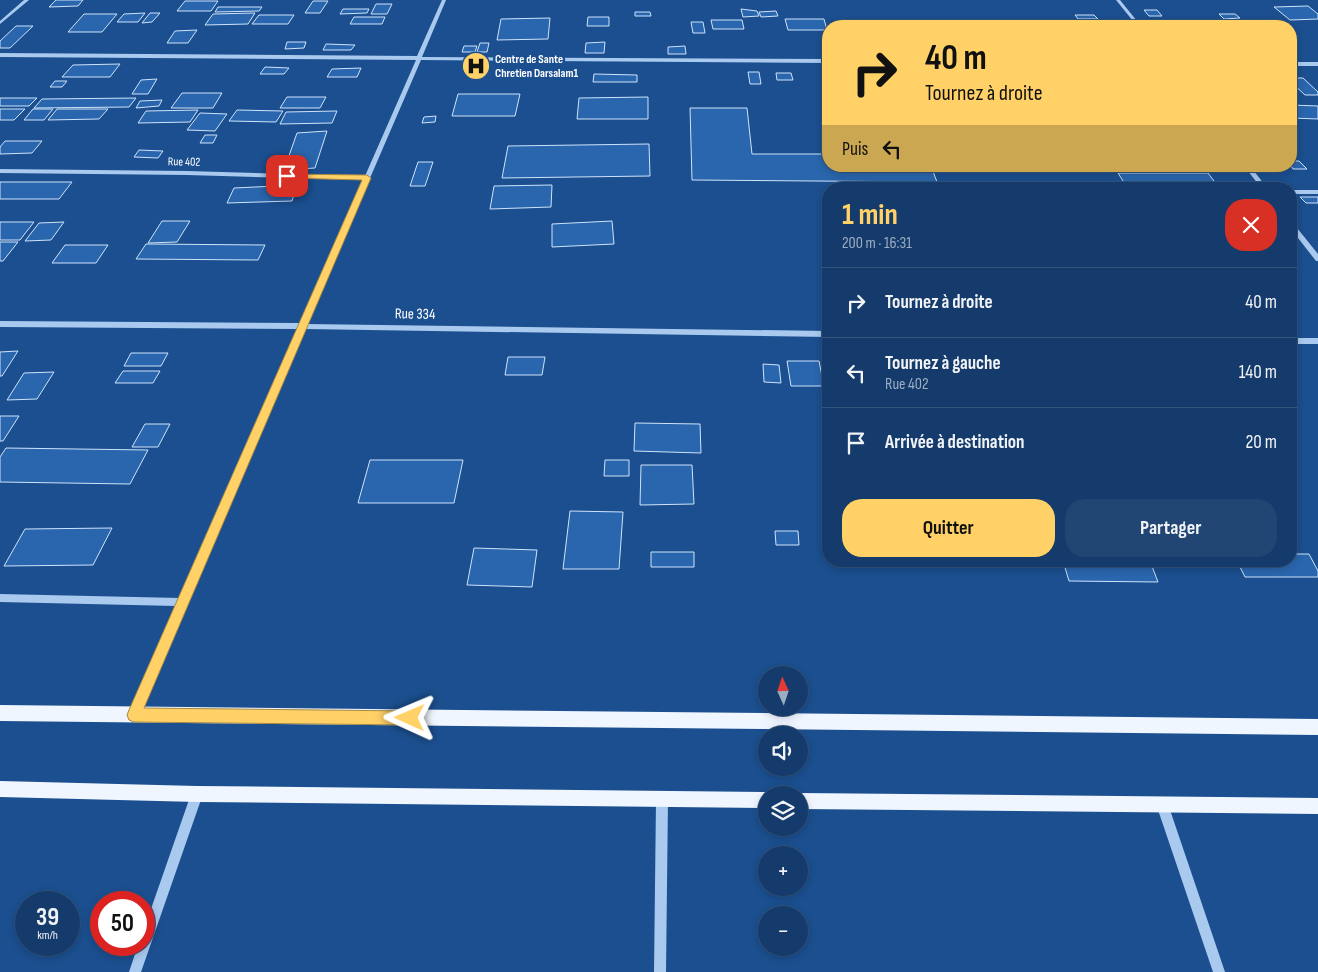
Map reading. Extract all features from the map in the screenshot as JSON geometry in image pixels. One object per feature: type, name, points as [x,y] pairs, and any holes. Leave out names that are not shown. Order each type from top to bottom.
[{"type":"main road","points":[[0,713],[1318,728]]},
{"type":"main road","points":[[0,789],[197,794],[758,800]]},
{"type":"main road","points":[[808,800],[1318,806]]},
{"type":"street","points":[[0,23],[28,0]]},
{"type":"street","points":[[134,715],[444,0]]},
{"type":"street","points":[[1118,0],[1134,20]]},
{"type":"street","points":[[0,55],[822,61]]},
{"type":"street","points":[[1297,64],[1318,64]]},
{"type":"street","name":"Rue 402","points":[[0,171],[188,173],[367,178]]},
{"type":"street","points":[[1297,192],[1318,192]]},
{"type":"street","points":[[1297,232],[1318,260]]},
{"type":"street","name":"Rue 334","points":[[0,324],[302,326],[822,334]]},
{"type":"street","points":[[1297,341],[1318,341]]},
{"type":"street","points":[[0,598],[182,602]]},
{"type":"street","points":[[135,972],[197,794]]},
{"type":"street","points":[[660,972],[662,799]]},
{"type":"street","points":[[1162,804],[1219,972]]},
{"type":"building","points":[[56,0],[83,0],[78,6],[49,7]]},
{"type":"building","points":[[185,1],[218,1],[211,11],[177,11]]},
{"type":"building","points":[[313,1],[328,1],[320,13],[305,13]]},
{"type":"building","points":[[376,4],[392,4],[387,14],[371,14]]},
{"type":"building","points":[[1308,6],[1318,14],[1318,19],[1290,20],[1274,7]]},
{"type":"building","points":[[218,7],[262,7],[259,11],[215,12]]},
{"type":"building","points":[[343,9],[369,9],[367,13],[340,14]]},
{"type":"building","points":[[741,9],[757,11],[759,16],[743,17]]},
{"type":"building","points":[[1144,10],[1157,10],[1162,16],[1149,16]]},
{"type":"building","points":[[776,11],[778,16],[761,17],[759,12]]},
{"type":"building","points":[[635,12],[650,12],[651,16],[635,16]]},
{"type":"building","points":[[145,13],[138,22],[117,22],[124,14]]},
{"type":"building","points":[[150,13],[160,13],[152,22],[142,23]]},
{"type":"building","points":[[255,13],[248,24],[205,25],[213,14]]},
{"type":"building","points":[[84,14],[117,14],[102,32],[68,32]]},
{"type":"building","points":[[1219,14],[1235,14],[1240,18],[1224,19]]},
{"type":"building","points":[[259,15],[294,15],[288,24],[252,24]]},
{"type":"building","points":[[1075,15],[1094,15],[1098,19],[1078,19]]},
{"type":"building","points":[[354,17],[385,17],[382,24],[350,24]]},
{"type":"building","points":[[588,17],[609,17],[609,26],[587,26]]},
{"type":"building","points":[[550,18],[548,39],[497,40],[501,19]]},
{"type":"building","points":[[785,19],[824,19],[822,20],[822,30],[788,30]]},
{"type":"building","points":[[711,20],[742,20],[744,29],[713,29]]},
{"type":"building","points":[[691,22],[703,22],[705,33],[693,33]]},
{"type":"building","points":[[16,26],[33,26],[10,48],[0,48],[0,41]]},
{"type":"building","points":[[197,30],[188,43],[167,43],[175,31]]},
{"type":"building","points":[[287,42],[306,42],[304,48],[285,49]]},
{"type":"building","points":[[605,42],[604,53],[585,53],[586,43]]},
{"type":"building","points":[[480,43],[489,43],[487,52],[477,52]]},
{"type":"building","points":[[326,44],[355,45],[351,50],[323,50]]},
{"type":"building","points":[[464,46],[477,46],[475,52],[462,52]]},
{"type":"building","points":[[685,46],[686,54],[668,54],[668,47]]},
{"type":"building","points":[[120,64],[110,77],[62,77],[73,65]]},
{"type":"building","points":[[265,67],[289,68],[284,74],[260,74]]},
{"type":"building","points":[[361,68],[357,77],[327,77],[332,69]]},
{"type":"building","points":[[748,72],[759,72],[761,84],[750,84]]},
{"type":"building","points":[[776,73],[791,73],[793,80],[777,80]]},
{"type":"building","points":[[594,74],[637,75],[637,82],[593,82]]},
{"type":"building","points":[[1297,78],[1303,78],[1318,92],[1318,95],[1305,95],[1297,88]]},
{"type":"building","points":[[157,79],[148,94],[132,94],[141,80]]},
{"type":"building","points":[[55,81],[67,81],[62,87],[50,87]]},
{"type":"building","points":[[182,93],[222,93],[213,108],[171,108]]},
{"type":"building","points":[[458,94],[520,94],[515,116],[452,116]]},
{"type":"building","points":[[287,97],[326,97],[320,108],[280,108]]},
{"type":"building","points":[[648,97],[648,119],[577,119],[579,98]]},
{"type":"building","points":[[0,98],[37,98],[29,106],[0,106]]},
{"type":"building","points":[[136,98],[129,107],[34,108],[42,99]]},
{"type":"building","points":[[162,100],[159,106],[136,108],[140,101]]},
{"type":"building","points":[[1297,105],[1318,106],[1318,119],[1297,118]]},
{"type":"building","points":[[690,108],[747,108],[752,154],[822,154],[822,172],[933,172],[937,182],[692,180]]},
{"type":"building","points":[[0,109],[25,109],[14,120],[0,120]]},
{"type":"building","points":[[33,109],[53,109],[44,120],[24,120]]},
{"type":"building","points":[[57,109],[108,109],[99,119],[48,120]]},
{"type":"building","points":[[198,110],[190,122],[138,123],[146,111]]},
{"type":"building","points":[[237,110],[283,111],[276,122],[229,121]]},
{"type":"building","points":[[337,111],[332,123],[280,124],[286,112]]},
{"type":"building","points":[[200,113],[227,114],[215,131],[187,130]]},
{"type":"building","points":[[436,116],[435,122],[422,123],[424,117]]},
{"type":"building","points":[[327,131],[315,168],[284,170],[297,133]]},
{"type":"building","points":[[205,135],[217,135],[213,143],[200,143]]},
{"type":"building","points":[[5,141],[42,141],[32,153],[0,154],[0,147]]},
{"type":"building","points":[[649,144],[650,176],[502,178],[508,146]]},
{"type":"building","points":[[139,150],[163,151],[158,158],[134,157]]},
{"type":"building","points":[[1297,161],[1299,161],[1307,169],[1297,169]]},
{"type":"building","points":[[418,162],[433,162],[425,186],[410,186]]},
{"type":"building","points":[[1118,173],[1208,173],[1215,182],[1124,182]]},
{"type":"building","points":[[0,182],[72,182],[59,199],[0,199]]},
{"type":"building","points":[[297,185],[292,201],[227,203],[234,188]]},
{"type":"building","points":[[552,185],[551,207],[490,209],[494,186]]},
{"type":"building","points":[[1300,197],[1318,197],[1318,203],[1306,203]]},
{"type":"building","points":[[162,221],[190,221],[177,242],[148,243]]},
{"type":"building","points":[[612,221],[614,244],[552,247],[552,224]]},
{"type":"building","points":[[0,222],[34,222],[20,240],[0,240]]},
{"type":"building","points":[[64,222],[51,240],[25,241],[39,223]]},
{"type":"building","points":[[0,242],[18,242],[3,261],[0,261]]},
{"type":"building","points":[[146,244],[265,245],[258,260],[136,259]]},
{"type":"building","points":[[65,245],[108,245],[96,263],[52,263]]},
{"type":"building","points":[[18,351],[2,376],[0,376],[0,352]]},
{"type":"building","points":[[131,353],[168,353],[161,366],[124,366]]},
{"type":"building","points":[[508,357],[545,357],[542,375],[505,375]]},
{"type":"building","points":[[787,361],[819,361],[822,386],[791,386]]},
{"type":"building","points":[[763,364],[779,365],[781,383],[764,382]]},
{"type":"building","points":[[123,371],[160,371],[153,383],[115,383]]},
{"type":"building","points":[[54,372],[37,399],[7,400],[24,373]]},
{"type":"building","points":[[0,416],[19,416],[3,441],[0,441]]},
{"type":"building","points":[[635,423],[700,424],[701,453],[634,451]]},
{"type":"building","points":[[145,424],[170,424],[158,447],[132,447]]},
{"type":"building","points":[[6,448],[148,450],[130,484],[0,482],[0,457]]},
{"type":"building","points":[[370,460],[463,460],[454,503],[358,503]]},
{"type":"building","points":[[605,460],[629,460],[629,476],[604,476]]},
{"type":"building","points":[[641,465],[692,465],[694,504],[640,505]]},
{"type":"building","points":[[570,511],[623,512],[619,569],[563,569]]},
{"type":"building","points":[[112,528],[93,565],[4,566],[25,529]]},
{"type":"building","points":[[775,531],[798,531],[799,545],[776,545]]},
{"type":"building","points":[[474,548],[537,550],[532,587],[467,585]]},
{"type":"building","points":[[651,552],[694,552],[694,567],[651,567]]},
{"type":"building","points":[[1297,554],[1309,554],[1318,571],[1318,577],[1245,577],[1240,567],[1297,567]]},
{"type":"building","points":[[1065,567],[1152,567],[1158,582],[1069,581]]},
{"type":"place","name":"Centre de Sante Chretien Darsalam1","points":[[476,66]]},
{"type":"route","points":[[287,176],[367,178],[134,715],[410,718]]}]
